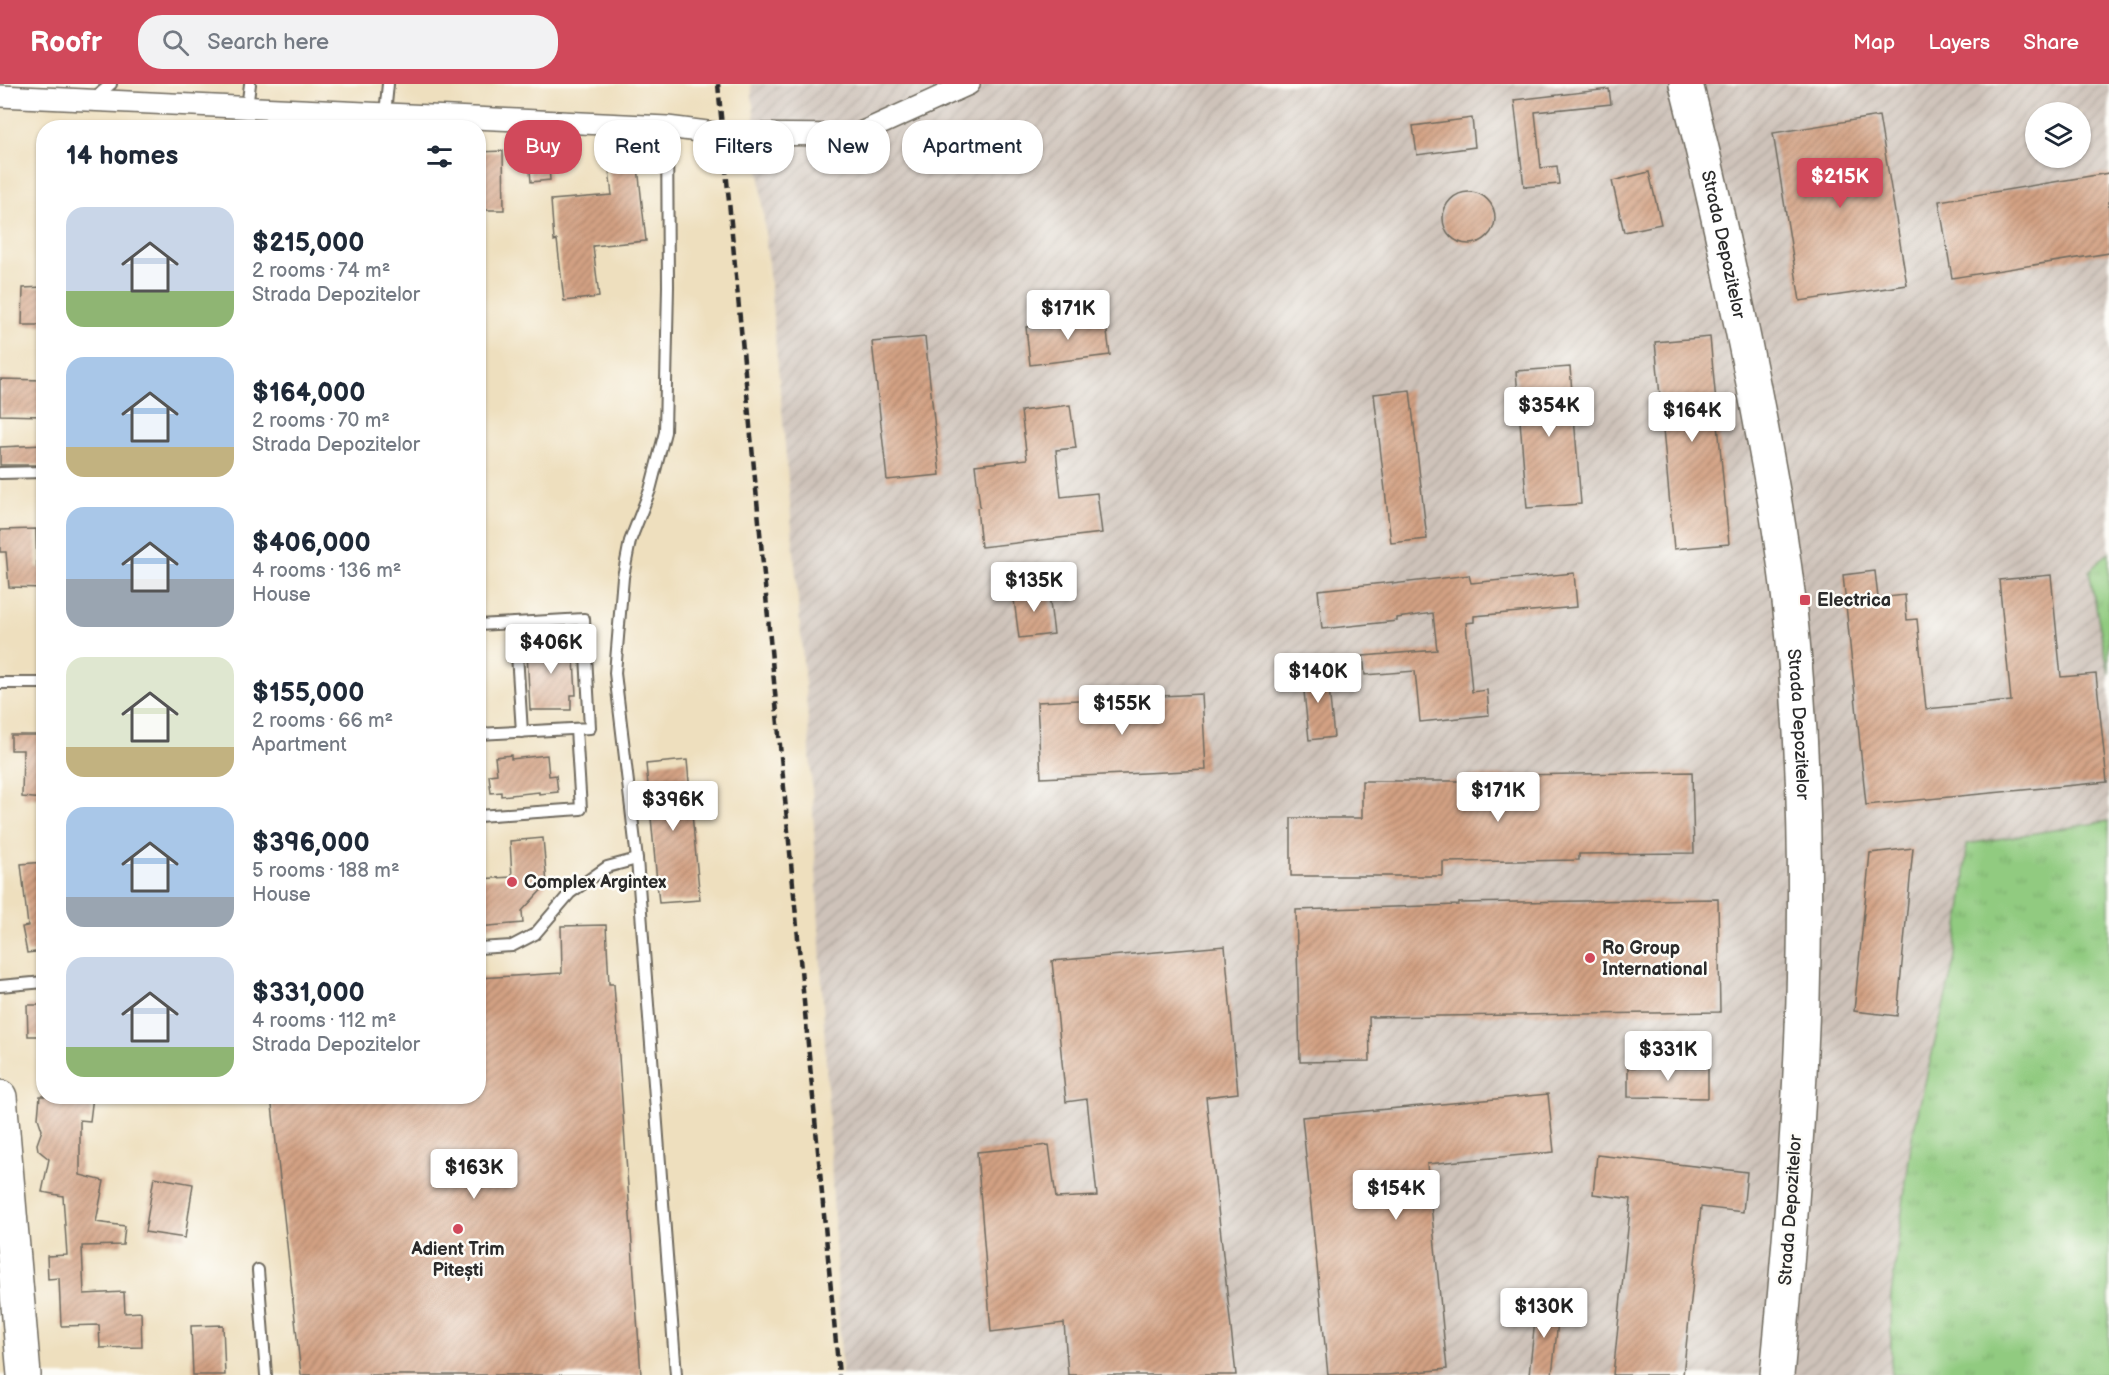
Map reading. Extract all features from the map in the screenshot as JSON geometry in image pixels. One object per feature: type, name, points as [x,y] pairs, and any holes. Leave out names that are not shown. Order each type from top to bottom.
[{"type":"main road","name":"Strada Depozitelor","points":[[1686,84],[1737,303],[1767,453],[1789,598],[1797,686],[1804,849],[1804,970],[1799,1095],[1777,1375]]},
{"type":"main road","points":[[0,1097],[1,1131],[24,1375]]},
{"type":"street","points":[[681,129],[723,134],[856,135],[969,84]]},
{"type":"street","points":[[0,96],[594,124]]},
{"type":"lane","points":[[91,100],[111,84]]},
{"type":"lane","points":[[247,108],[250,84]]},
{"type":"lane","points":[[385,114],[388,84]]},
{"type":"lane","points":[[667,174],[668,310],[665,432],[651,490],[630,542],[623,577],[615,673],[637,859],[676,1375]]},
{"type":"lane","points":[[0,473],[36,472]]},
{"type":"lane","points":[[486,625],[584,619],[590,728],[486,734]]},
{"type":"lane","points":[[515,623],[522,732]]},
{"type":"lane","points":[[0,683],[36,682]]},
{"type":"lane","points":[[486,815],[581,809],[576,729]]},
{"type":"lane","points":[[486,948],[512,946],[535,934],[570,892],[607,867],[637,859]]},
{"type":"lane","points":[[0,986],[36,983]]},
{"type":"lane","points":[[258,1270],[266,1375]]},
{"type":"shaded area","points":[[751,84],[2109,84],[2109,552],[2089,571],[2109,674],[2109,821],[1967,844],[1964,889],[1954,962],[1912,1137],[1891,1296],[1891,1375],[842,1375],[809,732],[760,174],[794,174],[794,120],[754,120]]},
{"type":"green space","points":[[2109,552],[2109,674],[2089,571]]},
{"type":"green space","points":[[2109,821],[2109,1375],[1891,1375],[1891,1296],[1912,1137],[1954,962],[1964,889],[1967,844]]},
{"type":"building","points":[[1609,89],[1611,104],[1535,112],[1541,168],[1557,166],[1559,184],[1524,187],[1514,100]]},
{"type":"building","points":[[1879,116],[1907,285],[1800,301],[1773,133]]},
{"type":"building","points":[[1472,118],[1475,147],[1417,155],[1413,126]]},
{"type":"building","points":[[503,151],[504,210],[486,210],[486,152]]},
{"type":"building","points":[[1649,172],[1661,224],[1624,232],[1612,181]]},
{"type":"building","points":[[2109,173],[2109,253],[1952,278],[1939,201]]},
{"type":"building","points":[[530,174],[549,174],[550,180],[531,182]]},
{"type":"building","points":[[609,174],[639,174],[646,241],[593,246],[599,297],[564,301],[557,240],[554,241],[551,200],[612,195]]},
{"type":"building","points":[[1464,192],[1474,192],[1483,196],[1491,204],[1495,218],[1491,232],[1483,240],[1474,244],[1464,244],[1455,240],[1447,232],[1443,223],[1443,213],[1447,204],[1455,196]]},
{"type":"building","points":[[36,287],[36,325],[22,325],[23,288]]},
{"type":"building","points":[[1105,317],[1110,355],[1030,365],[1026,327]]},
{"type":"building","points":[[925,337],[940,475],[887,480],[872,342]]},
{"type":"building","points":[[1710,337],[1729,544],[1674,549],[1655,342]]},
{"type":"building","points":[[1570,367],[1581,504],[1527,508],[1516,371]]},
{"type":"building","points":[[0,379],[36,380],[36,416],[0,415]]},
{"type":"building","points":[[1410,390],[1427,539],[1391,543],[1374,394]]},
{"type":"building","points":[[1070,405],[1076,448],[1056,450],[1061,497],[1097,493],[1102,533],[981,547],[977,508],[980,507],[975,465],[1027,459],[1021,411]]},
{"type":"building","points":[[36,445],[36,465],[0,465],[0,447]]},
{"type":"building","points":[[36,529],[36,588],[9,587],[6,552],[0,552],[0,530]]},
{"type":"building","points":[[1875,571],[1878,598],[1905,595],[1907,620],[1917,619],[1926,709],[2011,701],[1999,580],[2051,575],[2061,677],[2096,674],[2107,782],[1866,805],[1843,575]]},
{"type":"building","points":[[1574,573],[1577,607],[1474,616],[1474,622],[1466,623],[1472,692],[1487,690],[1489,715],[1420,722],[1415,671],[1365,675],[1363,656],[1437,650],[1433,613],[1397,618],[1397,621],[1322,629],[1318,590],[1469,575],[1471,583]]},
{"type":"building","points":[[1048,587],[1054,634],[1019,638],[1013,592]]},
{"type":"building","points":[[560,637],[560,641],[573,641],[576,695],[571,695],[571,710],[530,710],[527,653],[532,653],[532,642],[542,641],[542,638]]},
{"type":"building","points":[[1327,669],[1334,737],[1309,740],[1302,672]]},
{"type":"building","points":[[1202,694],[1206,770],[1041,778],[1037,702]]},
{"type":"building","points":[[11,735],[36,735],[36,798],[22,797],[23,750],[11,750]]},
{"type":"building","points":[[511,755],[511,759],[547,755],[549,776],[556,775],[558,792],[501,796],[501,792],[491,793],[489,775],[497,774],[495,757]]},
{"type":"building","points":[[687,760],[700,900],[659,903],[646,764]]},
{"type":"building","points":[[1692,772],[1694,853],[1579,854],[1579,860],[1443,862],[1443,876],[1291,876],[1291,818],[1362,818],[1362,781],[1466,781],[1466,776]]},
{"type":"building","name":"Complex Argintex","points":[[543,838],[547,884],[522,911],[523,923],[486,926],[486,879],[512,877],[510,841]]},
{"type":"building","points":[[1913,848],[1897,1016],[1854,1011],[1870,853]]},
{"type":"building","points":[[36,863],[36,952],[27,953],[22,927],[28,926],[21,864]]},
{"type":"building","points":[[1718,899],[1720,1012],[1369,1017],[1370,1061],[1300,1062],[1296,910],[1459,905],[1459,903]]},
{"type":"building","name":"Adient Trim Pitești","points":[[606,925],[609,984],[614,984],[641,1375],[301,1375],[272,1104],[486,1104],[486,978],[562,973],[561,926]]},
{"type":"building","points":[[1225,946],[1238,1093],[1206,1097],[1236,1375],[1068,1375],[1064,1323],[991,1332],[977,1152],[1049,1145],[1056,1198],[1097,1196],[1087,1099],[1066,1102],[1052,961]]},
{"type":"building","points":[[27,1005],[36,1005],[36,1036],[28,1036]]},
{"type":"building","points":[[1628,1067],[1708,1068],[1708,1098],[1628,1097]]},
{"type":"building","points":[[1548,1094],[1554,1152],[1427,1164],[1447,1369],[1387,1375],[1328,1375],[1302,1117]]},
{"type":"building","points":[[39,1104],[92,1104],[90,1121],[80,1120],[80,1175],[104,1181],[96,1222],[125,1226],[123,1245],[82,1246],[84,1294],[124,1292],[125,1313],[141,1312],[142,1347],[100,1348],[99,1325],[61,1326],[59,1278],[48,1279],[47,1256],[67,1255],[63,1196],[42,1192],[49,1159],[38,1150],[37,1144],[42,1130],[38,1118]]},
{"type":"building","points":[[1597,1155],[1747,1172],[1743,1212],[1701,1207],[1683,1375],[1613,1375],[1631,1199],[1593,1194]]},
{"type":"building","points":[[154,1177],[193,1184],[185,1238],[145,1232]]},
{"type":"building","points":[[1537,1302],[1560,1304],[1552,1375],[1529,1375]]},
{"type":"building","points":[[223,1325],[225,1375],[193,1375],[191,1326]]},
{"type":"railway","points":[[718,84],[839,1375]]},
{"type":"place","name":"Electrica","points":[[1805,600]]},
{"type":"place","name":"Complex Argintex","points":[[512,882]]},
{"type":"place","name":"Ro Group International","points":[[1590,958]]},
{"type":"place","name":"Adient Trim Pitești","points":[[458,1229]]}]
